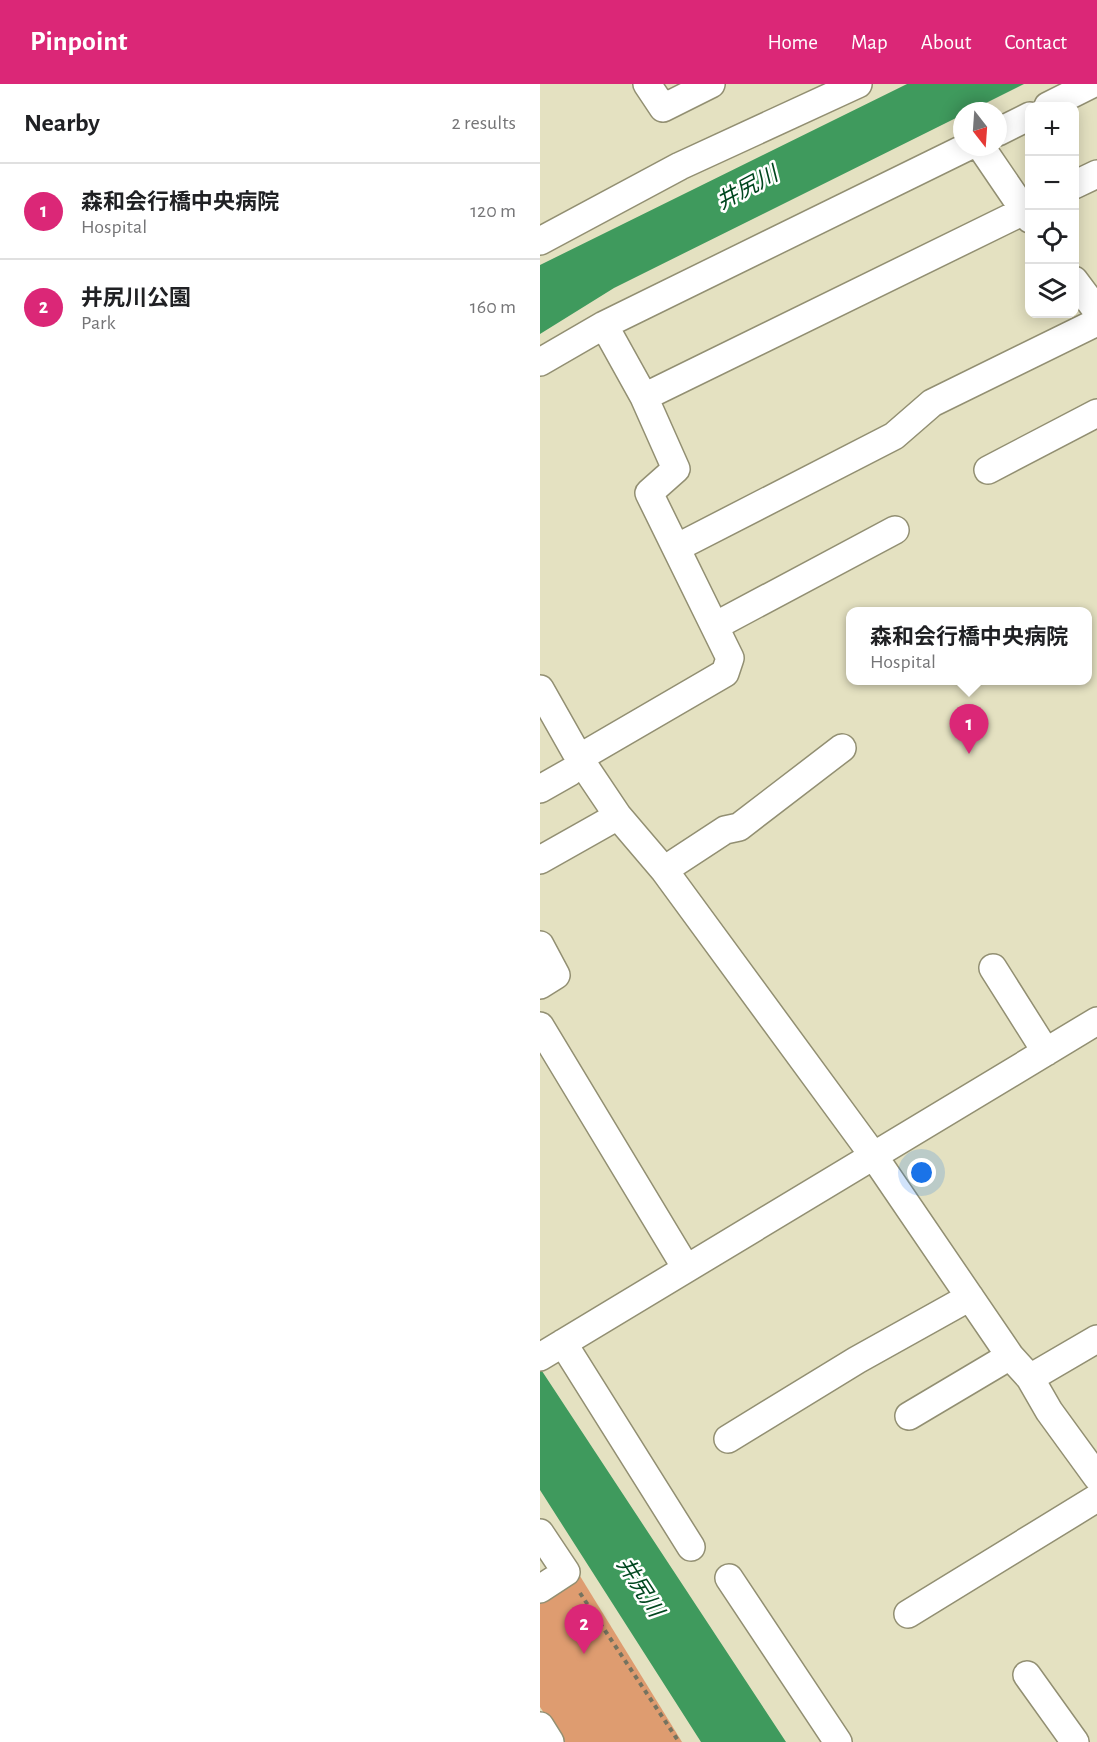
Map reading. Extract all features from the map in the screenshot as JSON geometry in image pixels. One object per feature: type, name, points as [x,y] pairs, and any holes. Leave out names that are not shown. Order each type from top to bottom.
[{"type":"street","points":[[647,84],[663,108],[711,84]]},
{"type":"street","points":[[540,241],[680,166],[858,84]]},
{"type":"street","points":[[1056,102],[1092,84]]},
{"type":"street","points":[[1007,127],[1025,118]]},
{"type":"street","points":[[540,362],[604,325],[953,154]]},
{"type":"street","points":[[988,156],[1027,210]]},
{"type":"street","points":[[1079,183],[1097,174]]},
{"type":"street","points":[[644,397],[1025,213]]},
{"type":"street","points":[[1079,287],[1097,310]]},
{"type":"street","points":[[676,548],[894,436],[932,403],[1097,322]]},
{"type":"street","points":[[540,789],[574,765],[725,673],[730,658],[649,493],[676,469],[644,397],[604,325]]},
{"type":"street","points":[[988,470],[1097,413]]},
{"type":"street","points":[[715,626],[895,530]]},
{"type":"street","points":[[544,705],[574,765],[664,870],[873,1155],[1010,1356],[1030,1378],[1049,1412],[1097,1477]]},
{"type":"street","points":[[664,870],[725,830],[739,827],[842,747]]},
{"type":"street","points":[[540,860],[618,816]]},
{"type":"street","points":[[540,945],[556,975],[540,985]]},
{"type":"street","points":[[993,968],[1046,1052]]},
{"type":"street","points":[[691,1547],[552,1349],[1097,1021]]},
{"type":"street","points":[[540,1026],[686,1268]]},
{"type":"street","points":[[728,1439],[857,1360],[970,1297]]},
{"type":"street","points":[[1030,1378],[1097,1339]]},
{"type":"street","points":[[909,1416],[1010,1356]]},
{"type":"street","points":[[908,1614],[1097,1498]]},
{"type":"street","points":[[540,1533],[567,1572],[540,1589]]},
{"type":"street","points":[[729,1578],[838,1742]]},
{"type":"street","points":[[1027,1675],[1075,1742]]},
{"type":"street","points":[[540,1726],[550,1742]]},
{"type":"path","points":[[567,1572],[679,1742]]},
{"type":"shaded area","points":[[580,1576],[682,1742],[563,1742],[540,1707],[540,1601]]},
{"type":"water","name":"井尻川","points":[[907,84],[1024,84],[988,102],[953,102],[953,119],[614,288],[540,334],[540,265]]},
{"type":"water","name":"井尻川","points":[[540,1368],[786,1742],[701,1742],[540,1490]]},
{"type":"place","name":"森和会行橋中央病院","points":[[969,754]]},
{"type":"place","name":"井尻川公園","points":[[584,1654]]}]
